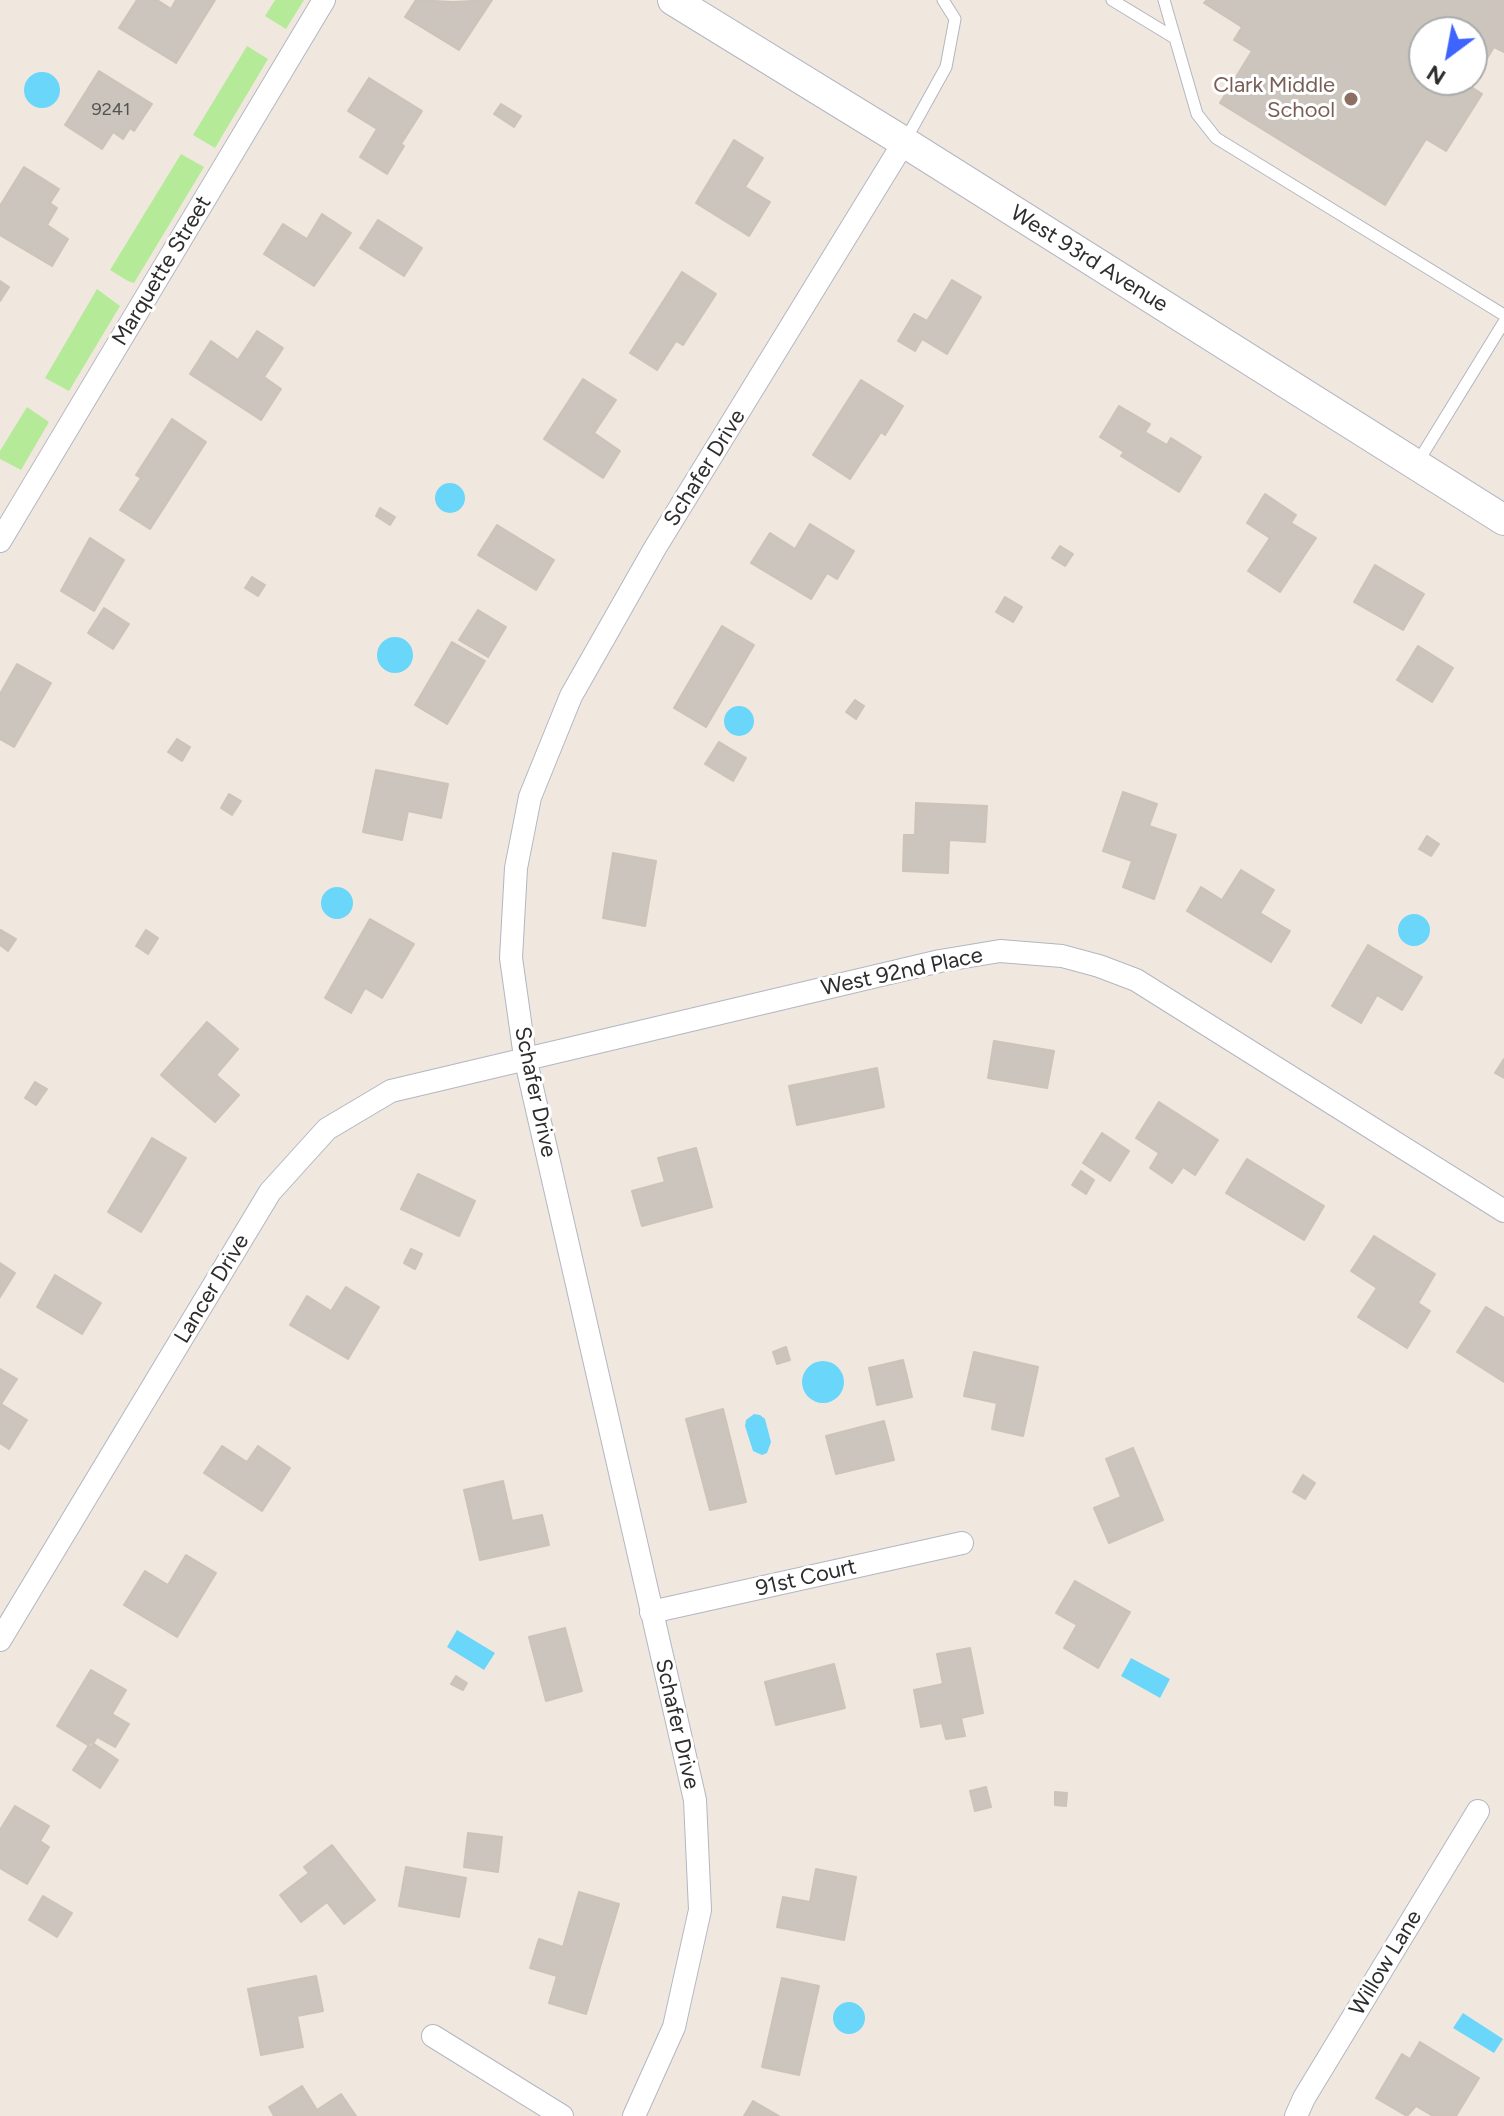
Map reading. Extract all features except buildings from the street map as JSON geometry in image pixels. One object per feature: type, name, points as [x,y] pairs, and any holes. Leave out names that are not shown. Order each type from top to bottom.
[{"type":"street","name":"Marquette Street","points":[[0,541],[324,0]]},
{"type":"street","name":"West 93rd Avenue","points":[[673,0],[1504,520]]},
{"type":"street","name":"Schafer Drive","points":[[634,2116],[674,2027],[700,1910],[695,1800],[525,1057],[511,958],[516,868],[530,797],[571,696],[655,548],[904,142]]},
{"type":"street","name":"West 92nd Place","points":[[525,1057],[940,961],[1000,951],[1062,956],[1136,980],[1504,1211]]},
{"type":"street","name":"Lancer Drive","points":[[0,1640],[270,1192],[327,1129],[391,1091],[525,1057]]},
{"type":"street","name":"91st Court","points":[[651,1612],[962,1543]]},
{"type":"street","name":"Willow Lane","points":[[1296,2116],[1312,2084],[1478,1811]]},
{"type":"street","points":[[433,2036],[562,2116]]},
{"type":"lane","points":[[904,142],[946,67],[955,19],[943,0]]},
{"type":"lane","points":[[1112,0],[1173,37]]},
{"type":"lane","points":[[1164,0],[1197,114],[1216,138],[1504,315]]},
{"type":"lane","points":[[1416,465],[1504,322]]},
{"type":"green space","points":[[275,0],[304,0],[286,29],[265,16]]},
{"type":"green space","points":[[247,46],[268,59],[215,148],[193,135]]},
{"type":"green space","points":[[181,154],[204,167],[134,283],[128,281],[110,270]]},
{"type":"green space","points":[[97,289],[120,306],[69,391],[45,378]]},
{"type":"green space","points":[[27,407],[49,422],[21,470],[0,459],[0,451]]},
{"type":"water","points":[[42,72],[55,77],[60,90],[55,103],[42,108],[29,103],[24,90],[29,77]]},
{"type":"water","points":[[450,483],[461,487],[465,498],[461,509],[450,513],[439,509],[435,498],[439,487]]},
{"type":"water","points":[[395,637],[408,642],[413,655],[408,668],[395,673],[382,668],[377,655],[382,642]]},
{"type":"water","points":[[739,706],[750,710],[754,721],[750,732],[739,736],[728,732],[724,721],[728,710]]},
{"type":"water","points":[[337,887],[349,891],[353,903],[349,915],[337,919],[325,915],[321,903],[325,891]]},
{"type":"water","points":[[1414,914],[1426,918],[1430,930],[1426,942],[1414,946],[1402,942],[1398,930],[1402,918]]},
{"type":"water","points":[[823,1361],[838,1367],[844,1382],[838,1397],[823,1403],[808,1397],[802,1382],[808,1367]]},
{"type":"water","points":[[754,1414],[765,1419],[771,1442],[767,1453],[762,1455],[753,1451],[745,1426],[746,1420]]},
{"type":"water","points":[[457,1630],[495,1653],[484,1670],[447,1647]]},
{"type":"water","points":[[1131,1658],[1170,1679],[1160,1698],[1121,1676]]},
{"type":"water","points":[[849,2002],[860,2007],[865,2018],[860,2029],[849,2034],[838,2029],[833,2018],[838,2007]]},
{"type":"water","points":[[1463,2013],[1503,2039],[1494,2053],[1453,2028]]},
{"type":"place","name":"Clark Middle School","points":[[1351,99]]}]
